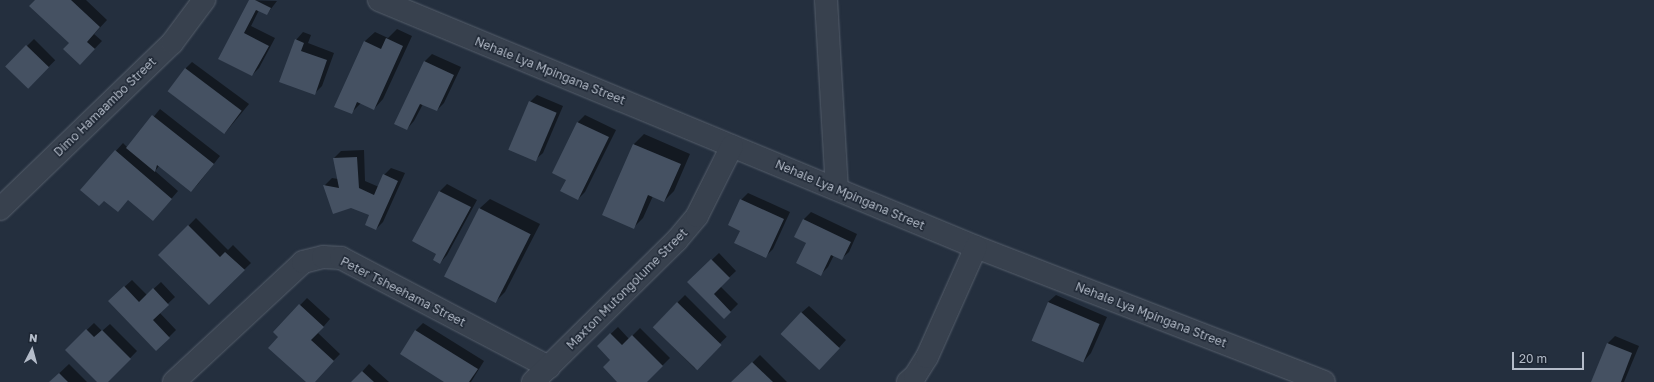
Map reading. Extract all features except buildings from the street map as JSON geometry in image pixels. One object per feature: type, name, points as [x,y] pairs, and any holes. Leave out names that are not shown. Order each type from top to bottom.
[{"type":"street","name":"Dimo Hamaambo Street","points":[[0,209],[172,43],[204,0]]},
{"type":"street","name":"Nehale Lya Mpingana Street","points":[[379,0],[837,188],[976,247],[1324,382]]},
{"type":"street","points":[[826,0],[837,188]]},
{"type":"street","name":"Maxton Mutongolume Street","points":[[533,382],[677,240],[697,216],[732,146]]},
{"type":"street","points":[[908,382],[927,357],[976,247]]},
{"type":"street","name":"Peter Tsheehama Street","points":[[174,382],[304,262],[323,257],[341,258],[549,367]]}]
